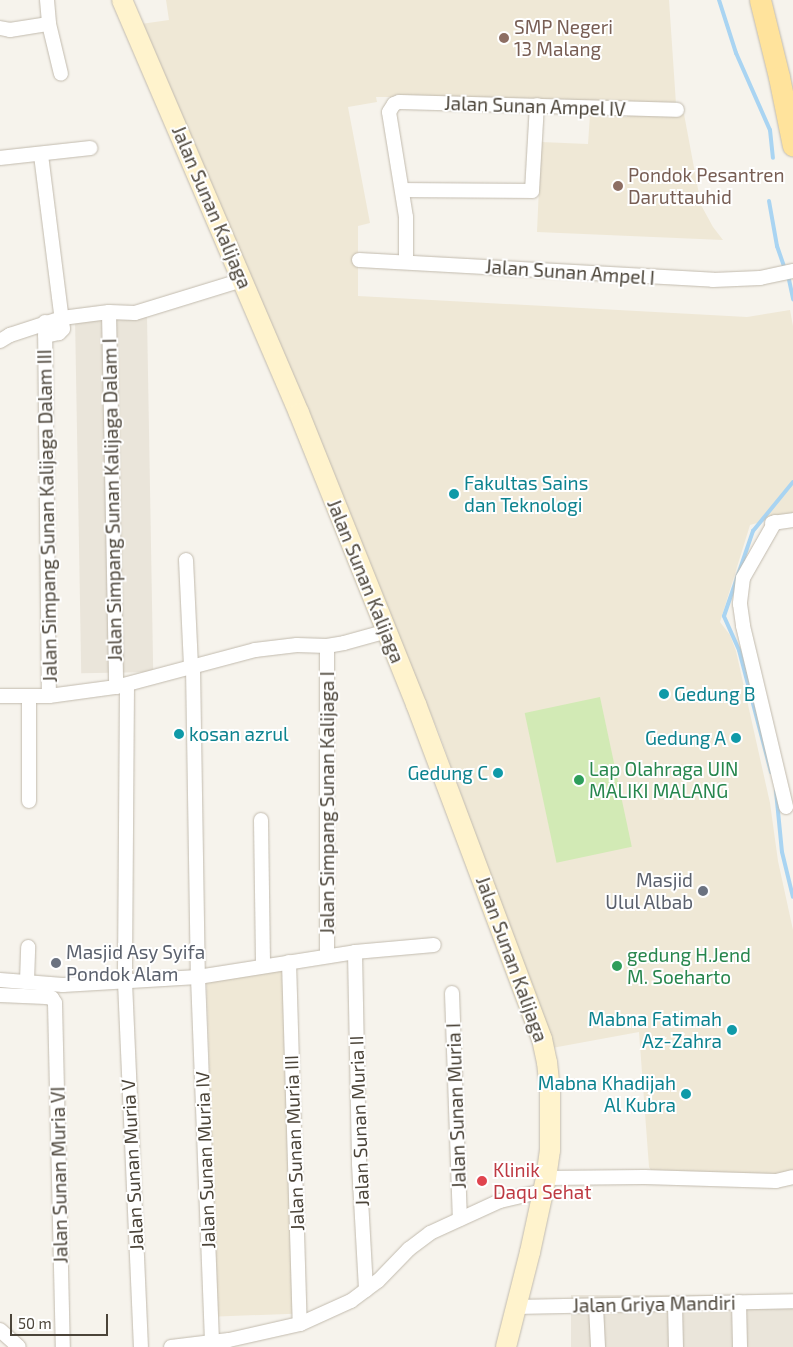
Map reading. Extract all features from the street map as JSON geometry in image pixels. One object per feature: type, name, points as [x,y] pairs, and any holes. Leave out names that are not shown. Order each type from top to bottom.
[{"type":"main road","name":"Jalan Sunan Kalijaga","points":[[122,0],[161,86],[299,413],[456,808],[542,1039],[547,1062],[551,1120],[545,1185],[506,1347]]},
{"type":"main road","points":[[760,0],[780,77],[793,146]]},
{"type":"street","points":[[47,0],[49,24],[61,74]]},
{"type":"street","points":[[0,28],[10,30],[49,24]]},
{"type":"street","name":"Jalan Sunan Ampel IV","points":[[402,190],[389,112],[394,104],[399,102],[677,110]]},
{"type":"street","points":[[406,262],[406,217],[402,190],[530,191],[533,188],[537,105]]},
{"type":"street","points":[[0,158],[90,148]]},
{"type":"street","points":[[41,154],[62,318],[108,312],[135,313],[242,280]]},
{"type":"street","name":"Jalan Sunan Ampel I","points":[[359,260],[597,275],[713,280],[760,278],[789,272]]},
{"type":"street","name":"Jalan Simpang Sunan Kalijaga Dalam I","points":[[108,312],[124,690],[125,982]]},
{"type":"street","name":"Jalan Simpang Sunan Kalijaga Dalam III","points":[[49,696],[45,329],[59,333],[62,329],[62,318]]},
{"type":"street","points":[[0,341],[10,335],[45,329]]},
{"type":"street","points":[[786,807],[743,626],[740,604],[743,578],[774,522],[793,520]]},
{"type":"street","name":"Jalan Sunan Muria IV","points":[[186,560],[192,667],[198,977],[212,1343]]},
{"type":"street","points":[[0,696],[49,696],[124,690],[192,667],[255,650],[296,645],[327,648],[387,631]]},
{"type":"street","name":"Jalan Simpang Sunan Kalijaga I","points":[[327,648],[327,956]]},
{"type":"street","points":[[29,696],[29,801]]},
{"type":"street","points":[[261,820],[264,965]]},
{"type":"street","points":[[0,980],[63,985],[198,977],[355,952],[434,945]]},
{"type":"street","points":[[27,981],[28,947]]},
{"type":"street","name":"Jalan Sunan Muria II","points":[[355,952],[359,1164],[366,1290]]},
{"type":"street","name":"Jalan Sunan Muria III","points":[[289,962],[300,1324]]},
{"type":"street","name":"Jalan Sunan Muria V","points":[[125,982],[141,1347]]},
{"type":"street","name":"Jalan Sunan Muria I","points":[[452,993],[460,1218]]},
{"type":"street","name":"Jalan Sunan Muria VI","points":[[0,995],[46,997],[52,998],[55,1003],[62,1347]]},
{"type":"street","points":[[171,1347],[212,1343],[300,1324],[351,1301],[366,1290],[420,1240],[460,1218],[545,1185],[644,1178],[776,1181],[793,1178]]},
{"type":"street","name":"Jalan Griya Mandiri","points":[[516,1306],[793,1301]]},
{"type":"street","points":[[738,1302],[740,1347]]},
{"type":"street","points":[[675,1304],[676,1347]]},
{"type":"street","points":[[596,1306],[598,1347]]},
{"type":"street","points":[[0,1330],[19,1347]]},
{"type":"shaded area","points":[[166,0],[669,0],[676,104],[461,97],[376,97],[377,102],[348,107],[370,223],[358,226],[358,296],[747,317],[790,310],[793,326],[793,513],[750,525],[720,622],[730,635],[736,651],[770,803],[778,861],[793,930],[793,1173],[783,1175],[652,1172],[649,1167],[639,1032],[552,1048],[439,733],[141,24],[169,20]]},
{"type":"shaded area","name":"Pondok Pesantren Daruttauhid","points":[[627,113],[684,114],[701,205],[713,227],[723,240],[537,232],[541,142],[588,144],[590,115],[627,117]]},
{"type":"shaded area","points":[[147,316],[153,672],[81,673],[75,317]]},
{"type":"shaded area","points":[[282,967],[294,1314],[218,1316],[206,970]]},
{"type":"shaded area","points":[[571,1295],[793,1295],[793,1347],[571,1347]]},
{"type":"green space","name":"Lap Olahraga UIN MALIKI MALANG","points":[[600,697],[632,847],[556,863],[525,713]]},
{"type":"waterway","points":[[719,0],[736,53],[770,130],[773,158]]},
{"type":"waterway","points":[[769,201],[777,246],[785,269]]},
{"type":"waterway","points":[[788,275],[793,299]]},
{"type":"waterway","points":[[771,772],[739,650],[724,616],[753,531],[793,482]]},
{"type":"waterway","points":[[776,791],[782,852],[793,897]]},
{"type":"place","name":"SMP Negeri 13 Malang","points":[[504,38]]},
{"type":"place","name":"Pondok Pesantren Daruttauhid","points":[[618,186]]},
{"type":"place","name":"Fakultas Sains dan Teknologi","points":[[454,494]]},
{"type":"place","name":"Gedung B","points":[[664,694]]},
{"type":"place","name":"kosan azrul","points":[[179,734]]},
{"type":"place","name":"Gedung A","points":[[736,738]]},
{"type":"place","name":"Gedung C","points":[[498,773]]},
{"type":"place","name":"Lap Olahraga UIN MALIKI MALANG","points":[[579,780]]},
{"type":"place","name":"Masjid Ulul Albab","points":[[703,891]]},
{"type":"place","name":"Masjid Asy Syifa Pondok Alam","points":[[56,963]]},
{"type":"place","name":"gedung H.Jend M. Soeharto","points":[[617,966]]},
{"type":"place","name":"Mabna Fatimah Az-Zahra","points":[[732,1030]]},
{"type":"place","name":"Mabna Khadijah Al Kubra","points":[[686,1094]]},
{"type":"place","name":"Klinik Daqu Sehat","points":[[482,1181]]}]
